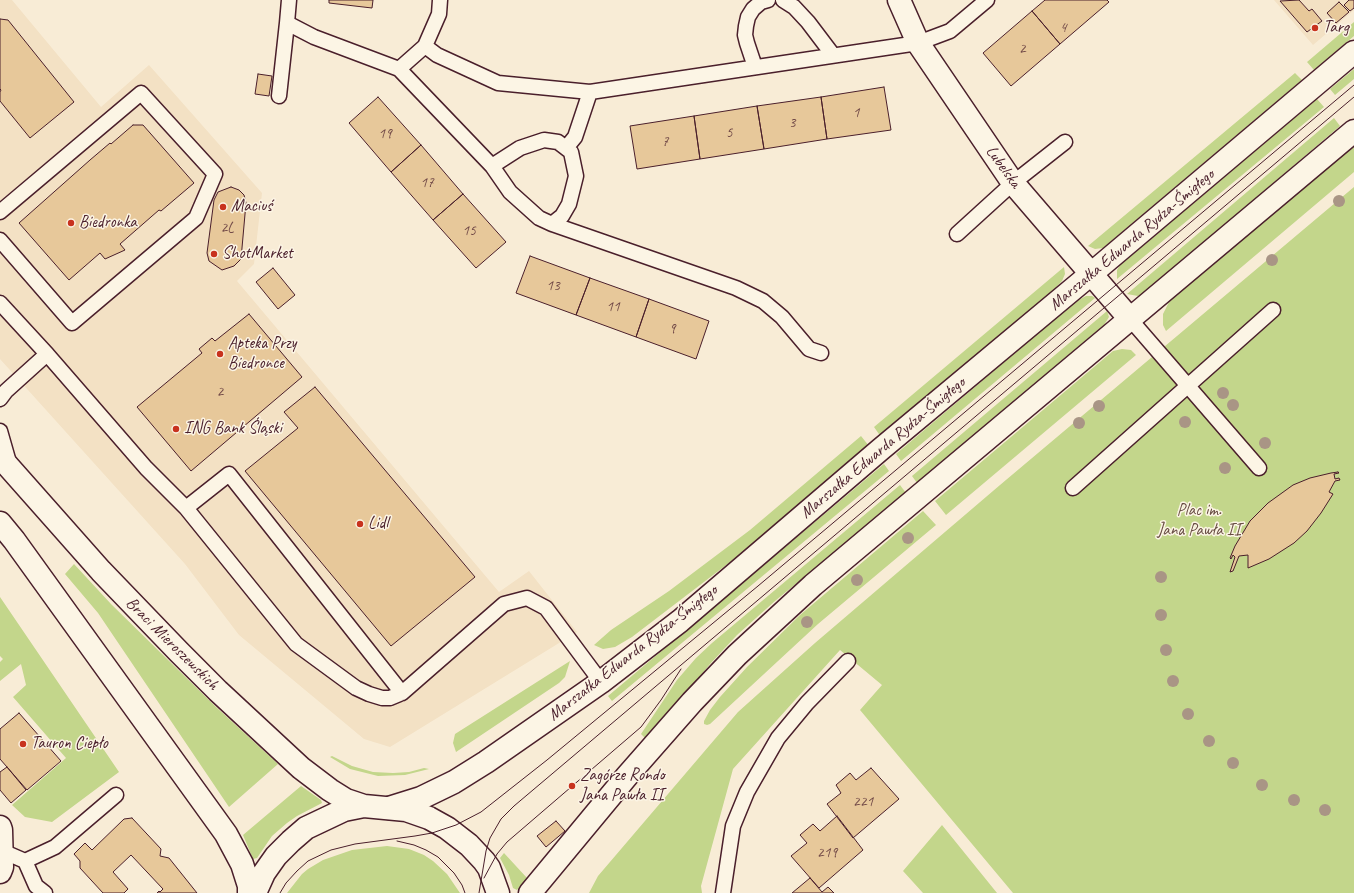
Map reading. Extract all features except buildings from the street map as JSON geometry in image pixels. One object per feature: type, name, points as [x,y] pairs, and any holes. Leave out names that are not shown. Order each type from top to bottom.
[{"type":"street","name":"Lubelska","points":[[899,0],[918,43],[1013,183],[1130,319]]},
{"type":"street","name":"Marszałka Edwarda Rydza-Śmigłego","points":[[389,808],[421,798],[454,782],[486,762],[601,682],[680,621],[880,449],[1091,274],[1354,52]]},
{"type":"street","points":[[530,893],[692,702],[737,655],[813,585],[1354,131]]},
{"type":"street","name":"Braci Mieroszewskich","points":[[6,464],[101,571],[218,690],[301,768],[346,800],[364,806]]},
{"type":"street","points":[[0,524],[14,540],[226,834],[242,864],[249,886],[249,893]]},
{"type":"street","points":[[255,893],[264,873],[276,856],[301,832],[319,821],[344,810],[364,806],[406,810],[429,818],[457,835],[469,845],[489,868],[498,893]]},
{"type":"street","points":[[0,827],[1,861]]},
{"type":"lane","points":[[279,96],[289,0]]},
{"type":"lane","points":[[399,68],[425,46],[439,14],[440,0]]},
{"type":"lane","points":[[755,67],[745,34],[746,26],[748,17],[753,8],[761,2],[768,0]]},
{"type":"lane","points":[[783,0],[794,7],[808,22],[833,56]]},
{"type":"lane","points":[[425,46],[436,55],[498,83],[590,92],[918,43],[950,32],[987,0]]},
{"type":"lane","points":[[287,23],[314,37],[399,68],[492,166],[510,192],[539,218],[552,224],[736,288],[763,301],[782,317],[809,350],[821,353]]},
{"type":"lane","points":[[566,148],[575,137],[590,92]]},
{"type":"lane","points":[[0,212],[141,93],[215,174],[196,218],[72,324],[0,240]]},
{"type":"lane","points":[[492,166],[520,148],[544,140],[558,142],[571,152],[576,176],[569,204],[562,216],[552,224]]},
{"type":"lane","points":[[957,234],[1013,183],[1065,142]]},
{"type":"lane","points":[[0,303],[48,354],[146,468],[186,508],[296,644],[356,688],[382,698],[390,698],[402,693],[504,604],[527,598],[546,608],[601,682]]},
{"type":"lane","points":[[1073,488],[1274,310]]},
{"type":"lane","points":[[1130,319],[1259,468]]},
{"type":"lane","points":[[0,399],[6,391],[48,354]]},
{"type":"lane","points":[[0,431],[6,464]]},
{"type":"lane","points":[[186,508],[229,474],[402,693]]},
{"type":"lane","points":[[723,893],[733,826],[747,792],[778,738],[807,703],[848,661]]},
{"type":"lane","points":[[1,861],[25,861],[55,847],[116,795]]},
{"type":"lane","points":[[25,861],[36,886],[45,893]]},
{"type":"shaded area","points":[[0,0],[12,0],[101,107],[149,65],[262,193],[254,264],[237,281],[499,592],[529,571],[577,632],[390,747],[364,739],[239,635],[185,564],[0,359]]},
{"type":"shaded area","name":"Targ","points":[[1274,0],[1354,0],[1354,10],[1313,45]]},
{"type":"green space","points":[[1354,22],[1354,36],[1314,70],[1307,62]]},
{"type":"green space","points":[[1354,69],[1354,79],[1335,95],[1330,89]]},
{"type":"green space","points":[[1295,73],[1302,80],[1103,248],[1095,249],[1088,246]]},
{"type":"green space","points":[[1317,99],[1324,107],[1117,279],[1117,270],[1120,265]]},
{"type":"green space","points":[[1334,118],[1340,126],[1143,294],[1138,296],[1127,294]]},
{"type":"green space","points":[[1354,146],[1354,172],[1166,331],[1163,325],[1163,314],[1169,302]]},
{"type":"green space","name":"Plac im. Jana Pawła II","points":[[1354,187],[1354,893],[1013,893],[860,710],[882,685],[840,650],[733,769],[701,886],[702,893],[589,893],[598,876],[738,712],[815,643],[1000,485]]},
{"type":"green space","points":[[1064,267],[1065,274],[1062,281],[1049,295],[881,437],[874,427]]},
{"type":"green space","points":[[1086,296],[1092,296],[1095,298],[901,461],[896,454],[1075,302]]},
{"type":"green space","points":[[1107,311],[1109,317],[1104,325],[917,483],[912,476]]},
{"type":"green space","points":[[1122,349],[1131,350],[1136,355],[946,515],[935,501],[1113,351]]},
{"type":"green space","points":[[861,436],[869,446],[751,546],[632,637],[615,647],[603,649],[594,645],[611,630],[669,591],[750,530]]},
{"type":"green space","points":[[884,464],[889,471],[612,701],[608,696]]},
{"type":"green space","points":[[900,485],[906,493],[775,601],[737,635],[710,664],[653,733],[645,738],[641,734],[677,680],[696,658]]},
{"type":"green space","points":[[923,511],[936,525],[818,624],[710,724],[704,724],[710,710],[720,697],[747,667],[800,615]]},
{"type":"green space","points":[[74,564],[111,604],[216,707],[278,764],[229,807],[98,613],[65,574]]},
{"type":"green space","points":[[0,597],[119,772],[52,822],[25,817],[12,805],[66,758],[13,697],[26,685],[21,664],[0,681],[0,662],[3,659],[0,656]]},
{"type":"green space","points":[[570,661],[565,677],[559,683],[456,752],[453,743],[455,734]]},
{"type":"green space","points":[[332,756],[352,766],[373,772],[393,773],[409,772],[424,768],[429,769],[405,775],[378,776],[350,769],[330,757]]},
{"type":"green space","points":[[301,786],[321,800],[322,803],[287,823],[272,836],[257,858],[253,859],[243,835]]},
{"type":"green space","points":[[942,825],[997,893],[923,893],[903,871]]},
{"type":"green space","points":[[387,846],[409,849],[424,855],[447,874],[460,893],[287,893],[302,874],[323,860],[352,850]]},
{"type":"green space","points":[[504,853],[527,878],[517,890],[513,888],[509,875],[500,858]]},
{"type":"tram line","points":[[280,893],[286,883],[308,861],[331,850],[355,844],[432,833],[456,825],[481,812],[547,760],[758,586],[1354,85]]},
{"type":"tram line","points":[[479,893],[486,851],[490,838],[501,819],[514,806],[1354,97]]},
{"type":"tram line","points":[[484,878],[497,854],[507,842],[641,727],[681,669]]},
{"type":"tram line","points":[[397,841],[414,845],[438,857],[454,873],[462,885],[465,893]]},
{"type":"place","name":"Targ","points":[[1315,28]]},
{"type":"place","name":"Maciuś","points":[[223,207]]},
{"type":"place","name":"Biedronka","points":[[71,223]]},
{"type":"place","name":"ShotMarket","points":[[214,254]]},
{"type":"place","name":"Apteka Przy Biedronce","points":[[220,354]]},
{"type":"place","name":"ING Bank Śląski","points":[[176,429]]},
{"type":"place","name":"Lidl","points":[[360,524]]},
{"type":"place","name":"Tauron Ciepło","points":[[23,744]]},
{"type":"place","name":"Zagórze Rondo Jana Pawła II","points":[[572,786]]}]
